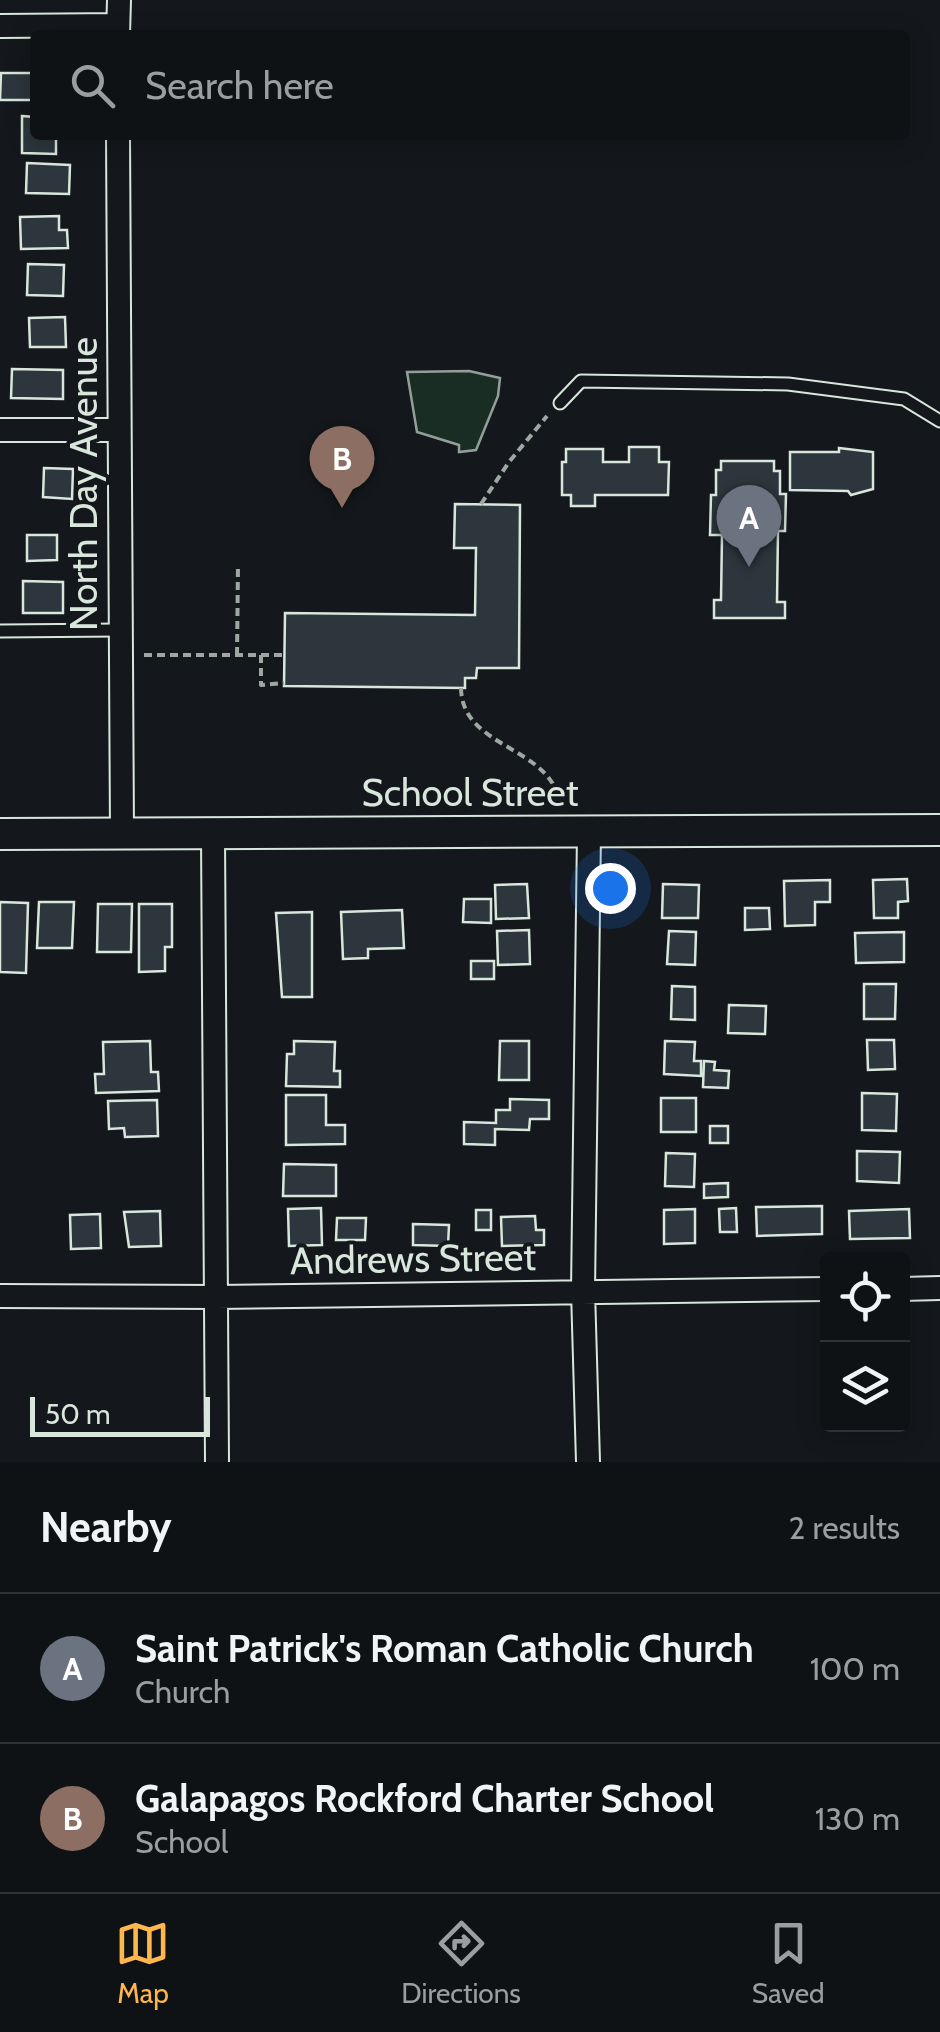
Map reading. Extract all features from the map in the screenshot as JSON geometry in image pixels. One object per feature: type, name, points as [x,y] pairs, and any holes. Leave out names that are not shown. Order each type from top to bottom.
[{"type":"main road","name":"School Street","points":[[0,834],[940,830]]},
{"type":"street","points":[[0,26],[118,30],[118,0]]},
{"type":"street","name":"North Day Avenue","points":[[118,140],[122,832]]},
{"type":"street","points":[[0,430],[118,430]]},
{"type":"street","points":[[588,832],[583,1291],[588,1462]]},
{"type":"street","points":[[213,834],[217,1462]]},
{"type":"street","points":[[910,1288],[940,1288]]},
{"type":"street","name":"Andrews Street","points":[[0,1296],[820,1289]]},
{"type":"lane","points":[[560,403],[581,381],[788,384],[904,399],[940,421]]},
{"type":"lane","points":[[0,631],[119,630]]},
{"type":"path","points":[[481,504],[536,428],[560,403]]},
{"type":"path","points":[[237,654],[238,566]]},
{"type":"path","points":[[261,654],[261,685],[284,684]]},
{"type":"path","points":[[120,655],[284,654]]},
{"type":"path","points":[[461,688],[461,704],[467,716],[483,732],[538,767],[558,794],[560,807]]},
{"type":"green space","points":[[469,371],[500,378],[498,396],[476,450],[459,452],[459,445],[417,432],[407,372]]},
{"type":"building","points":[[1,73],[30,73],[30,100],[0,100]]},
{"type":"building","points":[[22,116],[30,117],[30,140],[56,140],[56,154],[22,153]]},
{"type":"building","points":[[27,163],[70,165],[69,194],[26,193]]},
{"type":"building","points":[[59,216],[59,230],[67,230],[68,248],[21,249],[20,217]]},
{"type":"building","points":[[28,264],[64,265],[63,296],[27,295]]},
{"type":"building","points":[[65,317],[66,347],[30,347],[29,318]]},
{"type":"building","points":[[12,369],[63,370],[63,399],[11,398]]},
{"type":"building","points":[[629,447],[659,447],[659,462],[669,462],[668,495],[595,495],[595,506],[571,506],[571,495],[562,495],[566,449],[603,449],[603,462],[629,462]]},
{"type":"building","points":[[839,448],[873,452],[873,489],[851,495],[848,491],[790,490],[790,452],[839,452]]},
{"type":"building","points":[[721,461],[774,461],[774,471],[780,471],[780,494],[786,494],[785,531],[778,531],[777,602],[785,602],[785,618],[714,618],[714,600],[721,600],[722,535],[710,535],[711,495],[716,495],[716,470],[721,470]]},
{"type":"building","points":[[44,468],[73,469],[72,499],[43,497]]},
{"type":"building","points":[[455,504],[520,505],[519,668],[477,668],[476,678],[465,678],[465,688],[284,686],[285,613],[475,615],[476,548],[454,548]]},
{"type":"building","points":[[27,535],[57,535],[57,560],[27,561]]},
{"type":"building","points":[[23,581],[63,582],[63,613],[23,613]]},
{"type":"building","points":[[907,879],[908,901],[898,902],[898,918],[874,918],[873,880]]},
{"type":"building","points":[[830,880],[830,902],[815,902],[815,925],[785,926],[784,881]]},
{"type":"building","points":[[527,884],[529,918],[496,919],[495,885]]},
{"type":"building","points":[[663,884],[699,885],[698,918],[662,918]]},
{"type":"building","points":[[464,899],[491,899],[491,923],[463,922]]},
{"type":"building","points":[[0,902],[28,903],[26,973],[0,972]]},
{"type":"building","points":[[39,902],[74,902],[72,948],[37,948]]},
{"type":"building","points":[[98,904],[132,904],[131,952],[97,952]]},
{"type":"building","points":[[139,904],[172,904],[172,947],[165,947],[165,971],[139,972]]},
{"type":"building","points":[[745,908],[769,908],[770,929],[745,930]]},
{"type":"building","points":[[402,910],[404,948],[368,949],[368,958],[343,959],[341,912]]},
{"type":"building","points":[[312,912],[312,997],[282,997],[276,913]]},
{"type":"building","points":[[529,930],[530,964],[498,965],[497,931]]},
{"type":"building","points":[[669,931],[696,932],[695,965],[667,964]]},
{"type":"building","points":[[904,932],[904,962],[856,963],[855,933]]},
{"type":"building","points":[[471,961],[494,961],[494,979],[471,979]]},
{"type":"building","points":[[864,984],[896,984],[895,1019],[864,1019]]},
{"type":"building","points":[[672,986],[695,987],[695,1020],[671,1019]]},
{"type":"building","points":[[729,1005],[766,1006],[765,1034],[728,1033]]},
{"type":"building","points":[[867,1040],[894,1040],[895,1069],[868,1070]]},
{"type":"building","points":[[150,1041],[151,1072],[158,1072],[159,1091],[96,1093],[95,1074],[104,1074],[103,1042]]},
{"type":"building","points":[[294,1041],[335,1042],[334,1071],[340,1071],[340,1087],[286,1086],[287,1054],[294,1054]]},
{"type":"building","points":[[500,1041],[529,1041],[529,1080],[499,1080]]},
{"type":"building","points":[[665,1041],[695,1042],[694,1061],[701,1061],[701,1076],[664,1074]]},
{"type":"building","points":[[704,1061],[715,1062],[714,1070],[729,1071],[728,1088],[703,1087]]},
{"type":"building","points":[[862,1093],[897,1094],[896,1131],[862,1130]]},
{"type":"building","points":[[286,1095],[326,1095],[326,1125],[345,1125],[345,1144],[286,1145]]},
{"type":"building","points":[[661,1098],[696,1098],[696,1132],[661,1132]]},
{"type":"building","points":[[510,1099],[549,1100],[549,1119],[530,1119],[529,1130],[495,1129],[495,1145],[464,1144],[464,1122],[496,1123],[496,1110],[510,1110]]},
{"type":"building","points":[[157,1100],[158,1136],[125,1137],[124,1128],[109,1129],[108,1101]]},
{"type":"building","points":[[710,1126],[728,1126],[728,1143],[710,1143]]},
{"type":"building","points":[[857,1151],[900,1152],[899,1183],[857,1181]]},
{"type":"building","points":[[666,1153],[695,1154],[694,1187],[665,1186]]},
{"type":"building","points":[[284,1164],[336,1165],[336,1196],[283,1196]]},
{"type":"building","points":[[728,1183],[728,1197],[704,1198],[704,1184]]},
{"type":"building","points":[[822,1206],[822,1234],[757,1236],[756,1207]]},
{"type":"building","points":[[321,1208],[322,1245],[289,1246],[288,1209]]},
{"type":"building","points":[[736,1208],[737,1232],[720,1232],[719,1209]]},
{"type":"building","points":[[695,1209],[695,1243],[664,1244],[664,1210]]},
{"type":"building","points":[[909,1209],[910,1238],[850,1239],[849,1211]]},
{"type":"building","points":[[476,1210],[491,1210],[491,1230],[476,1230]]},
{"type":"building","points":[[160,1211],[161,1246],[129,1247],[124,1212]]},
{"type":"building","points":[[100,1214],[101,1248],[71,1249],[70,1215]]},
{"type":"building","points":[[535,1216],[536,1230],[544,1230],[544,1245],[502,1246],[501,1217]]},
{"type":"building","points":[[337,1218],[366,1218],[365,1240],[336,1240]]},
{"type":"building","points":[[413,1224],[449,1225],[448,1246],[413,1245]]},
{"type":"place","name":"Galapagos Rockford Charter School","points":[[342,508]]},
{"type":"place","name":"Saint Patrick's Roman Catholic Church","points":[[749,567]]}]
